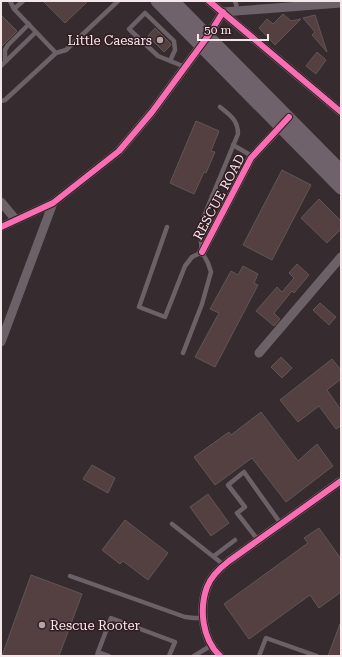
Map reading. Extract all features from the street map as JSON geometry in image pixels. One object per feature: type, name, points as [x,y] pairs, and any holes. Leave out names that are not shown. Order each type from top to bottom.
[{"type":"main road","points":[[157,1],[204,40],[285,122],[341,188]]},
{"type":"main road","points":[[173,1],[204,40]]},
{"type":"main road","points":[[285,122],[341,170]]},
{"type":"street","points":[[209,1],[341,112]]},
{"type":"street","points":[[223,12],[287,4],[341,3]]},
{"type":"street","points":[[1,227],[53,203],[119,151],[152,112],[223,12]]},
{"type":"street","name":"RESCUE ROAD","points":[[202,252],[252,156],[285,122]]},
{"type":"street","points":[[1,202],[16,220]]},
{"type":"street","points":[[1,342],[53,203]]},
{"type":"street","points":[[259,353],[341,257]]},
{"type":"street","points":[[220,656],[208,638],[202,618],[203,600],[207,587],[215,574],[224,565],[341,480]]},
{"type":"lane","points":[[10,1],[14,9],[56,54]]},
{"type":"lane","points":[[14,9],[23,1]]},
{"type":"lane","points":[[1,101],[5,100],[56,54],[66,50],[118,1]]},
{"type":"lane","points":[[235,1],[238,11]]},
{"type":"lane","points":[[170,61],[175,50],[174,41],[145,13],[129,29],[158,56],[184,67]]},
{"type":"lane","points":[[5,62],[5,50],[8,45],[29,24]]},
{"type":"lane","points":[[1,66],[36,32]]},
{"type":"lane","points":[[184,353],[204,297],[211,272],[202,252],[200,232],[204,216],[238,134],[238,127],[235,120],[220,107]]},
{"type":"lane","points":[[233,145],[252,156]]},
{"type":"lane","points":[[212,196],[228,203]]},
{"type":"lane","points":[[167,227],[138,307],[165,317],[185,266],[192,257],[202,252]]},
{"type":"lane","points":[[258,540],[237,513],[245,507],[228,485],[244,472],[281,524]]},
{"type":"lane","points":[[172,524],[224,565]]},
{"type":"lane","points":[[214,556],[235,540]]},
{"type":"lane","points":[[70,576],[185,617],[202,618]]},
{"type":"lane","points":[[109,656],[98,654],[111,618],[175,642],[169,656]]},
{"type":"lane","points":[[259,656],[266,638],[317,656]]},
{"type":"lane","points":[[194,656],[212,645]]},
{"type":"building","points":[[43,1],[88,1],[65,23]]},
{"type":"building","points":[[283,14],[291,21],[301,19],[275,45],[259,28],[267,19],[273,24]]},
{"type":"building","points":[[1,15],[17,31],[1,47]]},
{"type":"building","points":[[315,15],[327,52],[312,35],[315,32],[303,18]]},
{"type":"building","name":"Little Caesars","points":[[155,28],[171,45],[164,52],[148,36]]},
{"type":"building","points":[[317,52],[326,60],[316,74],[306,66]]},
{"type":"building","points":[[196,121],[219,131],[211,151],[215,152],[206,173],[204,172],[194,194],[170,183]]},
{"type":"building","points":[[282,170],[311,185],[272,260],[243,245]]},
{"type":"building","points":[[319,199],[341,221],[341,229],[327,243],[301,218]]},
{"type":"building","points":[[297,264],[309,275],[294,293],[292,291],[274,313],[280,319],[274,326],[256,311],[277,287],[282,292],[294,278],[289,273]]},
{"type":"building","points":[[243,266],[258,274],[254,283],[258,285],[215,367],[195,357],[219,313],[210,309],[231,271],[238,275]]},
{"type":"building","points":[[320,303],[336,317],[329,325],[313,310]]},
{"type":"building","points":[[281,357],[292,368],[282,378],[271,367]]},
{"type":"building","points":[[332,359],[341,370],[341,379],[327,390],[341,410],[341,426],[336,429],[319,406],[298,422],[280,400]]},
{"type":"building","points":[[261,412],[298,461],[317,444],[333,466],[286,502],[252,458],[215,485],[194,457],[229,432],[231,435]]},
{"type":"building","points":[[92,465],[115,478],[108,493],[83,479]]},
{"type":"building","points":[[208,494],[229,523],[211,536],[190,507]]},
{"type":"building","points":[[125,520],[168,553],[148,580],[123,561],[120,564],[102,550]]},
{"type":"building","points":[[319,528],[341,559],[341,592],[319,608],[310,595],[249,639],[224,604],[308,543],[304,538]]},
{"type":"building","name":"Rescue Rooter","points":[[31,575],[82,594],[59,656],[2,656]]},
{"type":"building","points":[[340,624],[341,656],[328,656]]},
{"type":"cycle path","points":[[209,1],[341,112]]},
{"type":"cycle path","points":[[1,227],[53,203],[119,151],[152,112],[208,36],[223,12]]},
{"type":"cycle path","points":[[202,252],[251,158],[289,117]]},
{"type":"cycle path","points":[[220,656],[209,641],[203,614],[203,605],[207,587],[213,576],[229,561],[341,481]]},
{"type":"place","name":"Little Caesars","points":[[160,40]]},
{"type":"place","name":"Rescue Rooter","points":[[42,625]]}]
